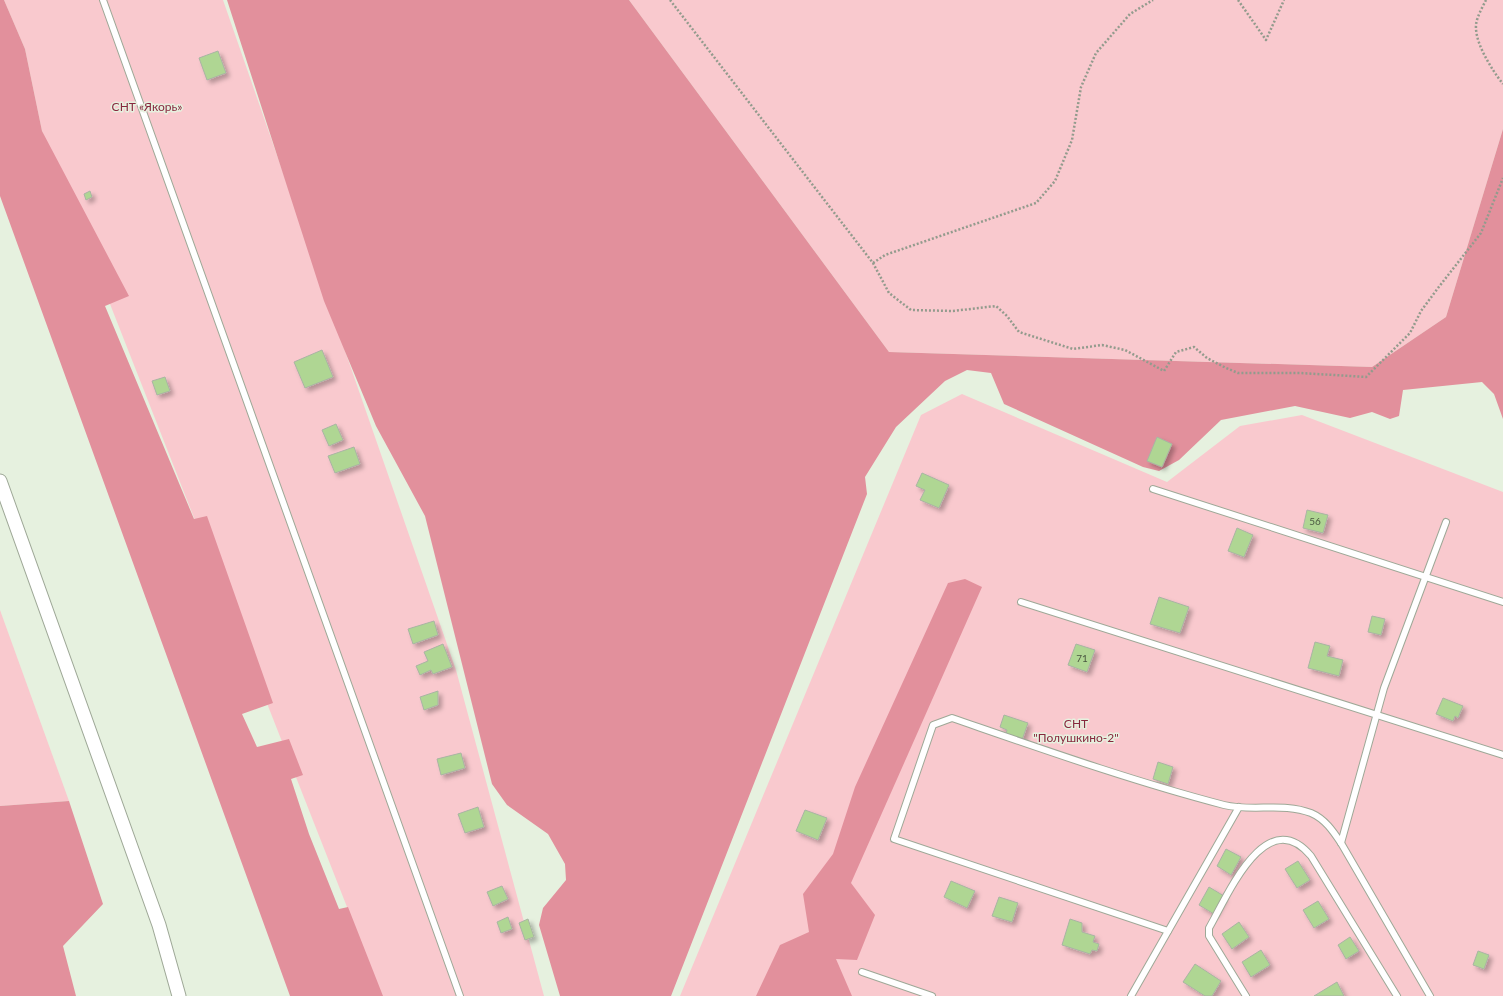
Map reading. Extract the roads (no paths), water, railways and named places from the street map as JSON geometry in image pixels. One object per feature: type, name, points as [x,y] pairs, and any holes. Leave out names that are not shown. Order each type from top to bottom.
[{"type":"street","points":[[0,481],[159,925],[179,996]]},
{"type":"lane","points":[[103,0],[460,996]]},
{"type":"lane","points":[[1153,489],[1503,602]]},
{"type":"lane","points":[[1341,843],[1384,688],[1446,522]]},
{"type":"lane","points":[[1020,602],[1503,755]]},
{"type":"lane","points":[[1168,931],[894,839],[933,725],[952,718],[1118,775],[1211,801],[1239,807],[1289,807],[1313,814],[1323,820],[1341,843],[1430,996]]},
{"type":"lane","points":[[1131,996],[1239,807]]},
{"type":"lane","points":[[1246,996],[1209,936],[1209,928],[1241,871],[1255,853],[1266,845],[1278,840],[1287,840],[1295,841],[1303,846],[1311,856],[1397,996]]},
{"type":"lane","points":[[862,972],[932,996]]},
{"type":"park label","name":"СНТ «Якорь»","points":[[147,107]]},
{"type":"park label","name":"СНТ \"Полушкино-2\"","points":[[1076,731]]}]
